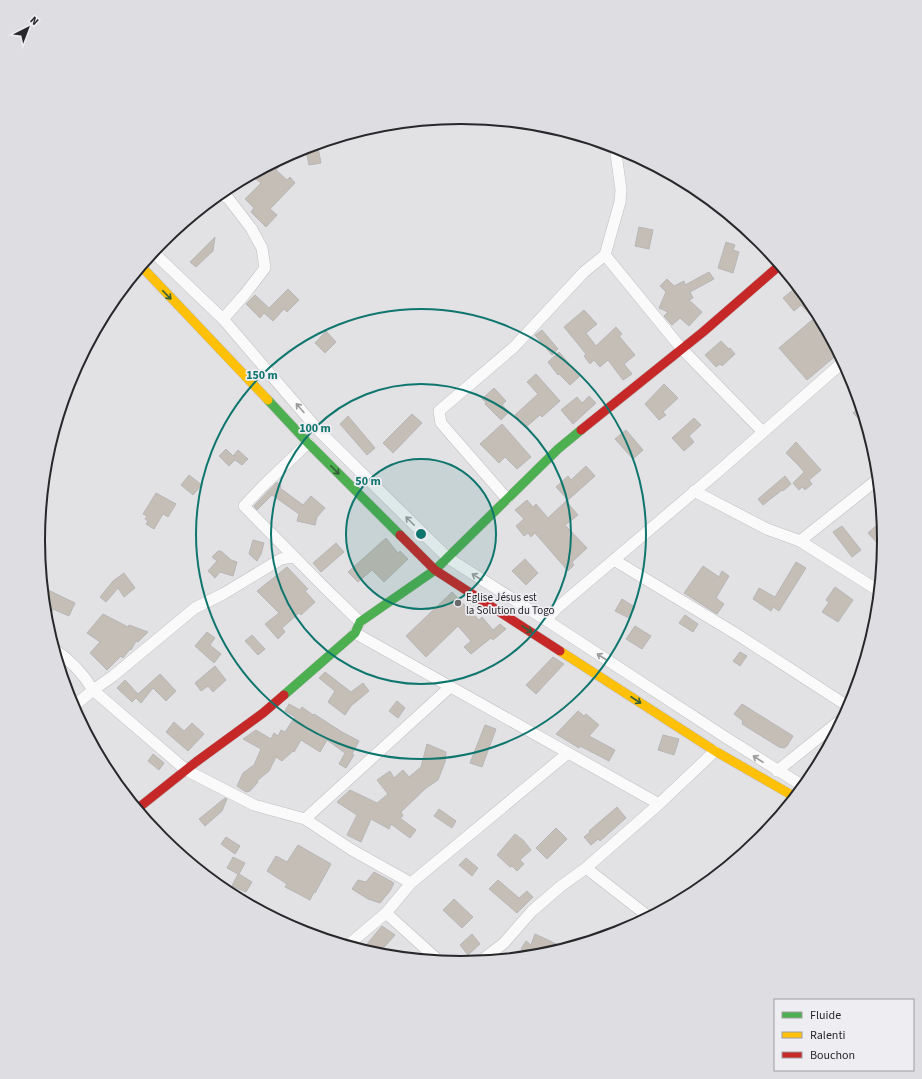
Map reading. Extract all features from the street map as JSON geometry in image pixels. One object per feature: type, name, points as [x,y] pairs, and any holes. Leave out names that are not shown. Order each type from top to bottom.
[{"type":"street","points":[[507,499],[441,423],[439,411],[514,347],[584,272],[605,255],[620,202],[621,190],[615,153]]},
{"type":"street","points":[[223,320],[265,268],[262,248],[250,228],[228,198],[226,197]]},
{"type":"street","points":[[605,255],[681,348],[763,432]]},
{"type":"street","points":[[157,256],[223,320],[319,431],[448,558],[798,783]]},
{"type":"street","points":[[141,806],[186,770],[263,713],[355,633],[360,622],[435,570],[558,450],[681,348],[703,332],[776,268]]},
{"type":"street","points":[[144,270],[308,442],[435,570],[715,750],[790,794]]},
{"type":"street","points":[[546,620],[839,366]]},
{"type":"street","points":[[308,442],[244,506],[360,622]]},
{"type":"street","points":[[800,541],[873,483]]},
{"type":"street","points":[[694,492],[767,528],[800,541],[874,588]]},
{"type":"street","points":[[79,702],[113,676],[195,608],[223,594],[281,559],[293,556]]},
{"type":"street","points":[[614,560],[738,635],[843,703]]},
{"type":"street","points":[[355,633],[659,804]]},
{"type":"street","points":[[61,654],[85,676],[93,690],[186,770],[254,805],[305,819],[352,850],[410,883]]},
{"type":"street","points":[[305,819],[450,687]]},
{"type":"street","points":[[777,771],[832,727]]},
{"type":"street","points":[[488,955],[504,942],[532,911],[561,886],[586,868],[659,804],[715,750]]},
{"type":"street","points":[[353,941],[386,912],[410,883],[568,753]]},
{"type":"street","points":[[586,868],[644,913]]},
{"type":"street","points":[[386,912],[432,955]]},
{"type":"building","points":[[318,149],[321,163],[309,165],[307,153]]},
{"type":"building","points":[[282,164],[276,170],[287,180],[290,177],[295,183],[270,209],[277,215],[266,227],[251,212],[254,208],[245,199],[261,183],[256,179],[259,176]]},
{"type":"building","points":[[639,227],[653,230],[649,249],[635,246]]},
{"type":"building","points":[[215,237],[213,251],[196,267],[190,262]]},
{"type":"building","points":[[726,242],[735,245],[733,250],[739,252],[733,273],[718,268]]},
{"type":"building","points":[[709,272],[714,279],[690,292],[693,298],[689,300],[702,312],[689,326],[680,318],[672,325],[664,316],[668,312],[659,308],[666,292],[660,286],[667,279],[674,286],[684,281],[685,285]]},
{"type":"building","points":[[288,289],[299,300],[287,312],[284,309],[273,321],[264,313],[260,318],[246,304],[255,295],[269,308]]},
{"type":"building","points":[[794,290],[812,316],[801,305],[794,311],[783,298]]},
{"type":"building","points":[[584,310],[597,324],[586,333],[596,346],[616,327],[622,334],[619,336],[635,355],[624,364],[632,374],[623,380],[608,360],[600,367],[594,360],[590,364],[584,356],[586,354],[564,327]]},
{"type":"building","points":[[812,320],[819,329],[834,357],[807,380],[779,348]]},
{"type":"building","points":[[542,330],[558,349],[552,355],[535,335]]},
{"type":"building","points":[[326,331],[336,342],[325,353],[315,343]]},
{"type":"building","points":[[721,341],[735,354],[722,366],[720,364],[716,367],[705,355]]},
{"type":"building","points":[[559,352],[580,376],[570,385],[559,374],[558,375],[548,362]]},
{"type":"building","points":[[536,374],[560,401],[542,417],[540,415],[526,427],[515,415],[538,394],[527,382]]},
{"type":"building","points":[[664,384],[678,398],[663,412],[666,415],[659,420],[645,404]]},
{"type":"building","points":[[494,388],[506,401],[502,405],[509,412],[501,420],[482,399]]},
{"type":"building","points":[[589,396],[596,403],[573,424],[561,410],[577,397],[582,403]]},
{"type":"building","points":[[856,410],[859,419],[853,413]]},
{"type":"building","points":[[412,414],[422,423],[393,453],[383,443]]},
{"type":"building","points":[[348,416],[375,448],[367,455],[340,424]]},
{"type":"building","points":[[694,418],[701,425],[689,436],[694,442],[684,451],[672,438]]},
{"type":"building","points":[[502,424],[531,457],[517,469],[505,457],[499,463],[480,444]]},
{"type":"building","points":[[626,430],[643,450],[633,459],[615,439]]},
{"type":"building","points":[[796,442],[821,470],[809,480],[812,484],[805,490],[802,487],[799,490],[793,483],[804,472],[786,453]]},
{"type":"building","points":[[226,449],[233,456],[238,450],[248,459],[242,465],[235,460],[229,466],[219,456]]},
{"type":"building","points":[[586,466],[595,476],[568,500],[556,487],[568,476],[571,480]]},
{"type":"building","points":[[189,475],[202,485],[193,495],[181,485]]},
{"type":"building","points":[[785,476],[791,484],[763,505],[758,499]]},
{"type":"building","points":[[277,482],[281,486],[280,488],[303,505],[311,496],[325,508],[317,517],[315,525],[297,521],[299,514],[272,495],[257,510],[254,506]]},
{"type":"building","points":[[156,493],[176,504],[168,517],[163,514],[154,529],[146,524],[148,521],[145,519],[147,516],[143,514]]},
{"type":"building","points":[[527,500],[533,507],[536,504],[548,518],[566,501],[578,515],[565,525],[587,548],[572,562],[574,565],[568,571],[535,533],[531,537],[528,533],[524,536],[516,526],[524,519],[515,510]]},
{"type":"building","points":[[876,525],[877,543],[868,533]]},
{"type":"building","points":[[842,526],[861,550],[852,557],[833,532]]},
{"type":"building","points":[[386,538],[398,553],[400,551],[408,559],[384,582],[372,570],[358,582],[348,572]]},
{"type":"building","points":[[253,540],[264,543],[257,561],[249,554]]},
{"type":"building","points":[[336,543],[344,552],[321,572],[313,563]]},
{"type":"building","points":[[218,551],[221,551],[231,560],[237,562],[233,576],[220,572],[215,578],[208,571],[217,561],[212,557]]},
{"type":"building","points":[[525,559],[538,573],[526,585],[512,571]]},
{"type":"building","points":[[796,562],[806,568],[779,611],[773,607],[771,611],[753,599],[759,588],[775,597]]},
{"type":"building","points":[[703,566],[719,577],[722,571],[729,576],[716,598],[724,604],[717,614],[684,593]]},
{"type":"building","points":[[287,567],[308,589],[305,591],[315,602],[301,615],[299,613],[282,628],[285,632],[278,639],[265,624],[279,613],[257,591]]},
{"type":"building","points":[[124,573],[135,588],[124,597],[118,588],[106,602],[100,597],[113,581]]},
{"type":"building","points":[[835,587],[853,600],[838,622],[822,612],[829,602],[826,600]]},
{"type":"building","points":[[49,590],[75,603],[69,616],[53,609],[52,612]]},
{"type":"building","points":[[452,592],[479,620],[482,617],[493,630],[500,624],[506,629],[493,640],[491,638],[471,654],[464,647],[471,641],[458,626],[426,657],[406,636]]},
{"type":"building","points":[[622,599],[635,607],[629,618],[615,611]]},
{"type":"building","points":[[103,614],[128,627],[129,625],[148,632],[138,642],[136,641],[131,650],[130,649],[123,658],[121,656],[107,670],[90,653],[100,642],[87,633]]},
{"type":"building","points":[[685,615],[698,624],[693,632],[679,623]]},
{"type":"building","points":[[635,626],[651,636],[642,649],[626,639]]},
{"type":"building","points":[[207,632],[215,638],[210,645],[221,654],[214,663],[195,646]]},
{"type":"building","points":[[252,635],[265,649],[258,655],[245,641]]},
{"type":"building","points":[[740,652],[747,656],[740,666],[733,661]]},
{"type":"building","points":[[553,657],[564,664],[536,694],[526,685]]},
{"type":"building","points":[[215,666],[226,680],[213,692],[208,686],[201,691],[195,683]]},
{"type":"building","points":[[325,672],[351,692],[363,683],[369,691],[351,706],[345,715],[328,702],[335,691],[319,678]]},
{"type":"building","points":[[160,674],[176,691],[166,701],[153,688],[141,703],[136,698],[132,702],[117,688],[125,680],[138,694]]},
{"type":"building","points":[[397,701],[405,708],[398,718],[389,711]]},
{"type":"building","points":[[289,704],[300,710],[302,707],[313,715],[314,714],[359,741],[352,754],[354,755],[346,768],[339,764],[345,753],[327,740],[320,752],[301,740],[294,752],[293,751],[282,761],[276,757],[269,771],[257,781],[258,782],[250,791],[246,792],[237,786],[243,773],[254,765],[261,749],[243,739],[256,730],[271,739],[274,733],[278,736],[281,730],[285,732],[295,717],[285,711]]},
{"type":"building","points":[[742,704],[793,736],[787,746],[784,748],[779,747],[742,724],[743,721],[734,714]]},
{"type":"building","points":[[578,711],[584,716],[586,714],[599,725],[589,736],[615,750],[609,761],[580,746],[579,748],[556,734]]},
{"type":"building","points":[[174,722],[184,731],[192,723],[204,734],[188,751],[166,732]]},
{"type":"building","points":[[485,725],[496,729],[482,767],[470,763]]},
{"type":"building","points":[[663,735],[679,739],[674,755],[658,750]]},
{"type":"building","points":[[427,744],[446,752],[445,762],[438,780],[426,788],[401,812],[403,816],[400,818],[416,830],[410,838],[391,824],[389,829],[371,819],[361,842],[347,835],[357,815],[337,802],[350,790],[377,803],[388,794],[377,780],[390,771],[394,778],[403,770],[409,777],[421,767]]},
{"type":"building","points":[[153,754],[164,763],[159,770],[148,761]]},
{"type":"building","points":[[225,798],[227,799],[222,811],[205,826],[199,819]]},
{"type":"building","points":[[617,807],[626,818],[600,841],[598,839],[591,845],[584,837]]},
{"type":"building","points":[[439,809],[456,821],[452,828],[434,816]]},
{"type":"building","points":[[556,828],[567,839],[547,859],[536,848]]},
{"type":"building","points":[[515,834],[523,840],[531,850],[520,860],[524,864],[517,871],[512,866],[510,867],[497,855]]},
{"type":"building","points":[[226,837],[240,846],[235,854],[221,844]]},
{"type":"building","points":[[298,845],[331,864],[310,900],[285,887],[287,884],[267,871],[276,856],[287,862]]},
{"type":"building","points":[[233,857],[245,863],[239,874],[252,882],[246,892],[232,886],[238,874],[227,868]]},
{"type":"building","points":[[466,858],[478,868],[472,876],[459,865]]},
{"type":"building","points":[[374,872],[394,883],[390,891],[380,903],[368,899],[352,889],[358,880],[366,882]]},
{"type":"building","points":[[498,880],[519,898],[527,891],[533,897],[517,913],[489,889]]},
{"type":"building","points":[[454,899],[473,917],[462,928],[443,910]]},
{"type":"building","points":[[382,926],[395,935],[383,948],[367,945]]},
{"type":"building","points":[[472,934],[480,944],[468,955],[460,945]]},
{"type":"building","points":[[535,934],[557,944],[524,951],[521,949],[526,941],[531,945]]},
{"type":"traffic: fast","points":[[268,400],[308,443],[400,535]]},
{"type":"traffic: fast","points":[[284,695],[355,633],[360,622],[435,570],[558,449],[581,430]]},
{"type":"traffic: slow","points":[[144,270],[268,400]]},
{"type":"traffic: slow","points":[[560,651],[715,751],[790,794]]},
{"type":"traffic: jam","points":[[581,430],[703,332],[776,268]]},
{"type":"traffic: jam","points":[[400,535],[435,570],[560,651]]},
{"type":"traffic: jam","points":[[141,806],[196,762],[263,713],[284,695]]},
{"type":"place","name":"Eglise Jésus est la Solution du Togo","points":[[458,603]]}]
